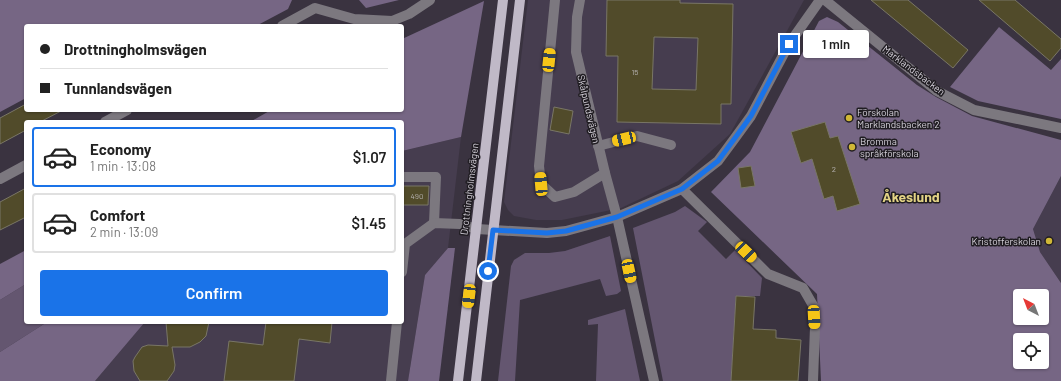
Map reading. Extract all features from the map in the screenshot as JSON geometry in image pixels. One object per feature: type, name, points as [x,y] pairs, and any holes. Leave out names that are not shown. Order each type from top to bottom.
[{"type":"main road","name":"Drottningholmsvägen","points":[[458,381],[503,0]]},
{"type":"main road","points":[[476,381],[520,0]]},
{"type":"street","points":[[285,24],[314,4],[354,19],[392,21],[409,14],[430,0]]},
{"type":"street","points":[[555,0],[539,166],[541,184],[555,197],[574,192],[605,173]]},
{"type":"street","name":"Skålpundsvägen","points":[[580,0],[577,17],[576,52],[598,146],[617,217],[654,381]]},
{"type":"street","points":[[404,241],[434,223],[460,224],[477,229],[493,230],[547,233],[566,231],[617,217],[682,189],[718,161],[735,138],[751,116],[789,44],[820,0]]},
{"type":"street","name":"Marklandsbacken","points":[[825,0],[937,90],[974,110],[1061,128]]},
{"type":"street","points":[[109,120],[123,112]]},
{"type":"street","points":[[598,146],[637,136],[671,145]]},
{"type":"street","points":[[0,179],[24,166]]},
{"type":"street","points":[[404,177],[436,177],[434,223]]},
{"type":"street","points":[[682,189],[768,274],[803,288],[814,307],[815,326],[813,381]]},
{"type":"street","points":[[391,381],[397,324]]},
{"type":"shaded area","points":[[0,0],[292,0],[288,9],[260,24],[24,24],[24,99],[0,112]]},
{"type":"shaded area","points":[[359,0],[399,0],[366,8]]},
{"type":"shaded area","points":[[528,0],[804,0],[730,134],[678,181],[621,208],[562,220],[536,220],[514,216],[508,210],[504,202]]},
{"type":"shaded area","points":[[484,1],[461,137],[404,151],[404,120],[254,120],[268,112],[404,112],[404,38]]},
{"type":"shaded area","points":[[827,17],[838,22],[917,85],[972,116],[1061,140],[1061,176],[1033,229],[1040,252],[1061,283],[1061,381],[821,381],[817,294],[711,192],[750,152],[819,21]]},
{"type":"shaded area","points":[[999,27],[1051,70],[1061,59],[1061,119],[978,101],[950,87]]},
{"type":"shaded area","points":[[461,137],[448,248],[425,275],[408,381],[95,381],[143,324],[404,324],[404,151]]},
{"type":"shaded area","name":"Kristofferskolan","points":[[1061,176],[1061,283],[1040,252],[1033,229]]},
{"type":"shaded area","points":[[685,206],[707,222],[698,231],[726,259],[735,250],[762,278],[760,296],[736,296],[731,381],[663,381],[633,228],[675,212]]},
{"type":"shaded area","points":[[610,236],[621,291],[617,294],[606,296],[600,279],[520,300],[515,381],[498,381],[511,266],[514,260],[525,253],[565,251]]},
{"type":"shaded area","points":[[448,248],[455,248],[439,381],[408,381],[425,275]]},
{"type":"shaded area","points":[[24,251],[24,285],[0,300],[0,264]]},
{"type":"shaded area","points":[[24,285],[24,324],[44,324],[0,352],[0,300]]},
{"type":"shaded area","points":[[625,309],[640,381],[596,381],[598,324],[588,325],[588,320]]},
{"type":"shaded area","points":[[44,324],[143,324],[95,381],[0,381],[0,352]]},
{"type":"building","points":[[607,0],[680,0],[680,3],[733,4],[731,104],[721,104],[721,124],[617,122],[618,56],[606,56]],"holes":[[[654,37],[698,38],[696,90],[652,89]]]},
{"type":"building","points":[[871,0],[908,0],[968,50],[953,68]]},
{"type":"building","points":[[979,0],[1015,0],[1061,39],[1061,48],[1050,61]]},
{"type":"building","points":[[24,105],[24,112],[59,112],[44,120],[24,120],[24,131],[0,144],[0,118]]},
{"type":"building","points":[[554,107],[573,111],[569,134],[550,130]]},
{"type":"building","points":[[825,122],[830,138],[838,136],[860,204],[837,211],[833,196],[824,199],[812,159],[801,163],[791,132]]},
{"type":"building","points":[[751,166],[755,186],[741,188],[738,168]]},
{"type":"building","points":[[404,186],[429,186],[428,205],[404,205]]},
{"type":"building","points":[[24,189],[24,218],[0,230],[0,202]]},
{"type":"building","points":[[736,296],[755,297],[753,329],[776,330],[776,338],[801,340],[798,381],[731,381]]},
{"type":"building","points":[[166,324],[209,324],[206,336],[200,342],[190,347],[172,347],[175,365],[174,371],[167,381],[140,381],[134,371],[133,361],[142,347],[148,345],[168,346]]},
{"type":"building","points":[[266,324],[332,324],[330,343],[299,339],[294,381],[224,381],[229,341],[263,345]]},
{"type":"place","name":"Förskolan Marklandsbacken 2","points":[[849,118]]},
{"type":"place","name":"Bromma språkförskola","points":[[852,147]]},
{"type":"place","name":"Kristofferskolan","points":[[1049,241]]},
{"type":"district","name":"Åkeslund","points":[[911,196]]},
{"type":"route","points":[[488,271],[493,230],[547,233],[566,231],[617,217],[682,189],[718,161],[735,138],[751,116],[789,44]]}]
